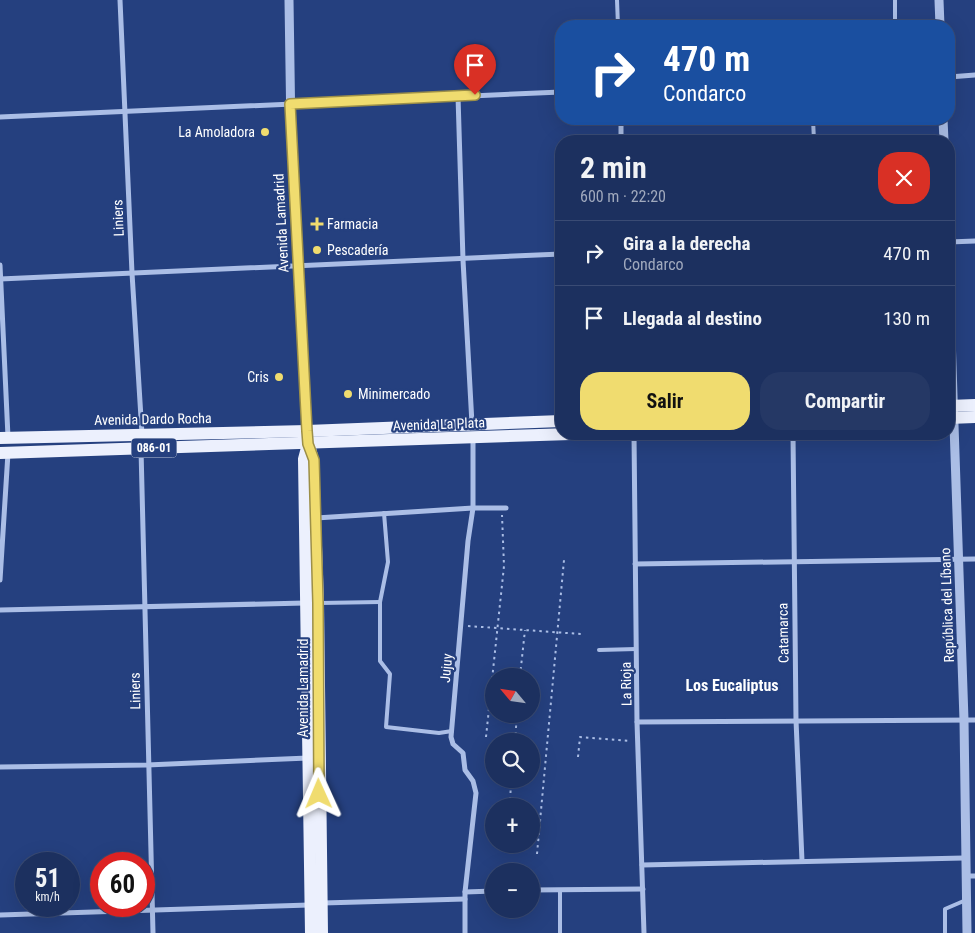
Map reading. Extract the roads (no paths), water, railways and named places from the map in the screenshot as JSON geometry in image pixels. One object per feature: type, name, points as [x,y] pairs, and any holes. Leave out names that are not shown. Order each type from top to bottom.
[{"type":"main road","points":[[955,411],[975,405]]},
{"type":"main road","points":[[955,413],[975,416]]},
{"type":"main road","name":"Avenida La Plata","points":[[308,437],[472,424],[555,421]]},
{"type":"main road","name":"Avenida Dardo Rocha","points":[[4,438],[142,435],[308,437]]},
{"type":"main road","name":"Avenida La Plata","points":[[308,437],[473,438],[555,435]]},
{"type":"main road","name":"Avenida Dardo Rocha","points":[[4,453],[141,449],[308,437]]},
{"type":"main road","name":"Avenida Lamadrid","points":[[308,437],[314,460],[315,518],[312,603],[313,758],[316,904],[322,933]]},
{"type":"main road","name":"Avenida Lamadrid","points":[[308,437],[304,459],[312,603]]},
{"type":"main road","name":"Avenida Lamadrid","points":[[311,933],[316,904]]},
{"type":"street","name":"Liniers","points":[[120,0],[132,273],[142,435]]},
{"type":"street","name":"Avenida Lamadrid","points":[[289,0],[290,104],[308,437]]},
{"type":"street","points":[[939,0],[940,20]]},
{"type":"street","points":[[955,77],[975,75]]},
{"type":"street","points":[[0,117],[555,92]]},
{"type":"street","points":[[458,96],[463,260],[472,424]]},
{"type":"street","points":[[955,242],[975,241]]},
{"type":"street","points":[[0,279],[463,260],[555,254]]},
{"type":"street","points":[[0,264],[4,438]]},
{"type":"street","name":"Jujuy","points":[[465,933],[465,892],[476,793],[473,781],[465,770],[462,753],[453,744],[452,731],[468,541],[473,508],[473,438]]},
{"type":"street","name":"La Rioja","points":[[634,440],[636,649],[644,933]]},
{"type":"street","name":"Catamarca","points":[[792,440],[796,720],[802,861]]},
{"type":"street","name":"República del Líbano","points":[[953,440],[959,559],[964,720],[964,858],[967,933]]},
{"type":"street","name":"Liniers","points":[[141,449],[150,852]]},
{"type":"street","points":[[0,580],[4,453]]},
{"type":"street","points":[[315,518],[473,508],[504,508]]},
{"type":"street","points":[[635,564],[975,559]]},
{"type":"street","points":[[0,610],[312,603]]},
{"type":"street","points":[[638,722],[975,720]]},
{"type":"street","points":[[0,767],[147,765],[313,758]]},
{"type":"street","points":[[642,865],[964,858]]},
{"type":"street","points":[[965,876],[975,876]]},
{"type":"street","points":[[540,890],[643,889]]},
{"type":"street","points":[[465,892],[485,892]]},
{"type":"street","points":[[155,911],[465,899]]},
{"type":"street","points":[[0,915],[90,913]]},
{"type":"street","name":"Liniers","points":[[152,917],[152,933]]},
{"type":"lane","points":[[617,0],[618,20]]},
{"type":"lane","points":[[895,0],[895,20]]},
{"type":"lane","points":[[384,513],[388,562],[380,602],[380,661],[390,674],[386,727],[439,733],[452,731]]},
{"type":"lane","points":[[312,603],[380,602]]},
{"type":"lane","points":[[599,650],[636,649]]},
{"type":"lane","points":[[560,890],[560,933]]},
{"type":"lane","points":[[945,933],[945,909],[966,900]]},
{"type":"place","name":"La Amoladora","points":[[265,132]]},
{"type":"place","name":"Farmacia","points":[[317,224]]},
{"type":"place","name":"Pescadería","points":[[317,250]]},
{"type":"place","name":"Cris","points":[[279,377]]},
{"type":"place","name":"Minimercado","points":[[348,394]]},
{"type":"district","name":"Los Eucaliptus","points":[[732,685]]}]
